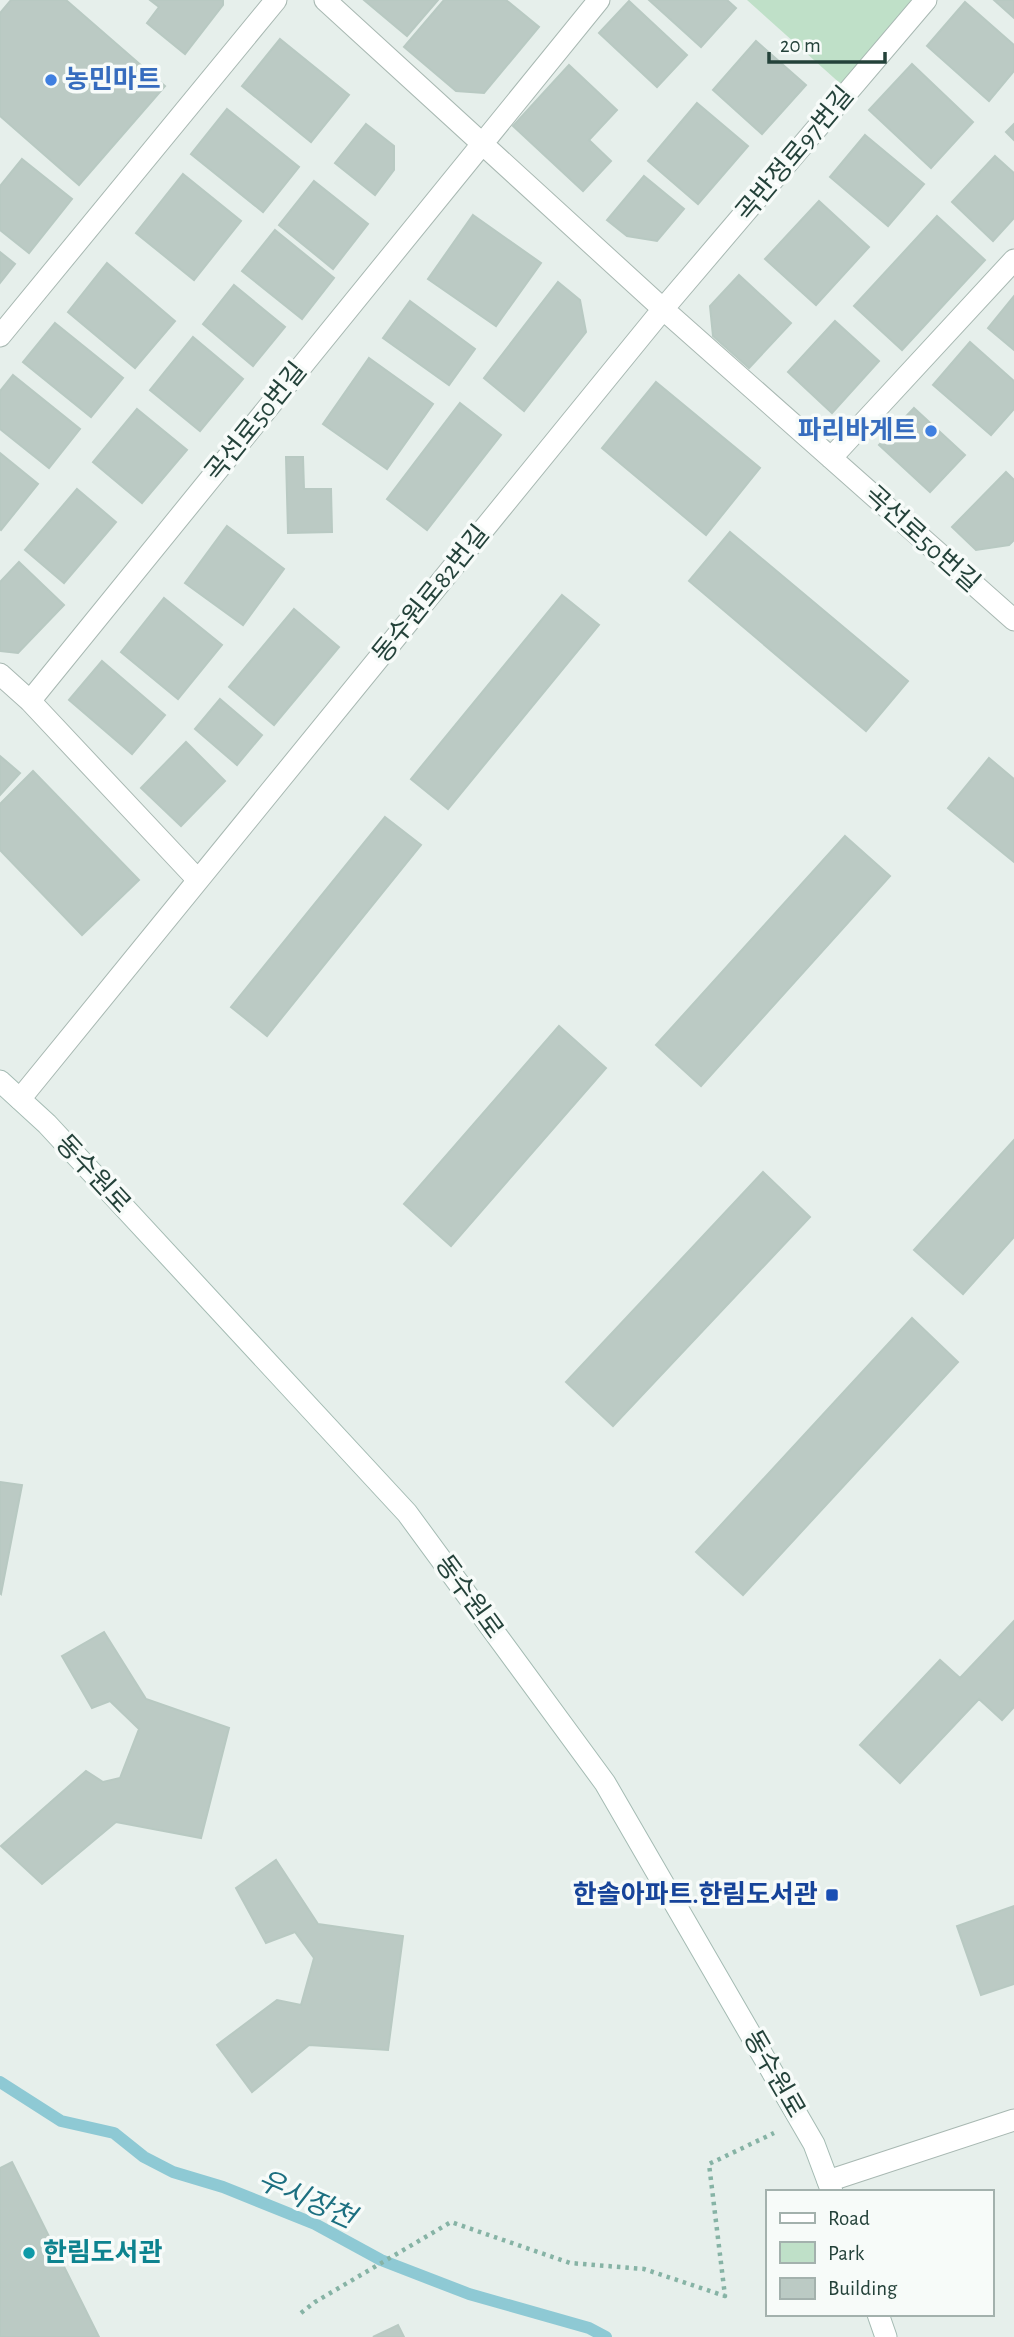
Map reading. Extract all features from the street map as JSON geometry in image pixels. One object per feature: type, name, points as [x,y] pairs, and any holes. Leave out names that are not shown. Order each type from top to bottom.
[{"type":"street","points":[[0,336],[275,0]]},
{"type":"street","name":"곡선로50번길","points":[[325,0],[663,309],[1014,620]]},
{"type":"street","name":"곡선로50번길","points":[[30,701],[599,0]]},
{"type":"street","name":"곡반정로97번길","points":[[663,309],[926,0]]},
{"type":"street","points":[[831,458],[1014,260]]},
{"type":"street","name":"동수원로82번길","points":[[20,1099],[663,309]]},
{"type":"street","points":[[0,674],[30,701],[198,880]]},
{"type":"street","name":"동수원로","points":[[0,1082],[47,1124],[407,1513],[606,1783],[800,2120],[830,2186]]},
{"type":"street","points":[[830,2186],[1014,2120]]},
{"type":"street","points":[[879,2316],[886,2337]]},
{"type":"path","points":[[302,2313],[315,2302],[451,2222],[570,2263],[645,2269],[725,2297],[709,2164],[800,2120]]},
{"type":"green space","points":[[747,0],[919,0],[843,86]]},
{"type":"building","points":[[11,0],[66,0],[165,86],[79,185],[0,116],[0,13]]},
{"type":"building","points":[[150,0],[223,0],[223,5],[185,54],[147,23],[159,7]]},
{"type":"building","points":[[364,0],[438,0],[407,36]]},
{"type":"building","points":[[444,0],[506,0],[539,27],[484,93],[456,91],[404,47]]},
{"type":"building","points":[[649,0],[727,0],[736,8],[701,47]]},
{"type":"building","points":[[994,0],[1014,0],[1014,18]]},
{"type":"building","points":[[629,1],[687,55],[657,87],[599,33]]},
{"type":"building","points":[[965,2],[1014,45],[1014,71],[989,101],[927,46]]},
{"type":"building","points":[[280,39],[349,95],[311,142],[242,86]]},
{"type":"building","points":[[756,41],[806,85],[762,134],[713,90]]},
{"type":"building","points":[[912,64],[973,122],[931,168],[869,110]]},
{"type":"building","points":[[569,65],[617,110],[589,140],[611,161],[583,191],[513,126]]},
{"type":"building","points":[[697,103],[748,146],[698,204],[648,161]]},
{"type":"building","points":[[227,109],[299,167],[263,212],[191,154]]},
{"type":"building","points":[[366,124],[394,146],[394,170],[375,195],[335,163]]},
{"type":"building","points":[[1014,124],[1014,140],[1006,132]]},
{"type":"building","points":[[865,135],[924,184],[888,226],[830,177]]},
{"type":"building","points":[[995,156],[1014,173],[1014,218],[993,241],[952,202]]},
{"type":"building","points":[[22,159],[72,199],[29,253],[0,230],[0,186]]},
{"type":"building","points":[[183,174],[241,221],[194,280],[136,233]]},
{"type":"building","points":[[644,176],[684,209],[657,241],[627,236],[607,220]]},
{"type":"building","points":[[314,181],[368,224],[333,269],[279,225]]},
{"type":"building","points":[[819,201],[869,247],[816,305],[765,259]]},
{"type":"building","points":[[473,215],[541,263],[496,326],[428,279]]},
{"type":"building","points":[[937,216],[985,260],[902,350],[854,306]]},
{"type":"building","points":[[275,230],[334,278],[302,319],[242,271]]},
{"type":"building","points":[[0,252],[15,264],[0,283]]},
{"type":"building","points":[[107,263],[175,321],[135,368],[68,312]]},
{"type":"building","points":[[739,275],[791,323],[749,368],[713,336],[710,306]]},
{"type":"building","points":[[558,282],[580,300],[586,332],[524,411],[484,378]]},
{"type":"building","points":[[234,285],[285,327],[253,366],[203,324]]},
{"type":"building","points":[[1014,296],[1014,350],[988,328]]},
{"type":"building","points":[[410,301],[475,349],[449,385],[383,338]]},
{"type":"building","points":[[835,321],[879,361],[832,413],[788,372]]},
{"type":"building","points":[[55,323],[123,378],[91,417],[23,362]]},
{"type":"building","points":[[193,337],[243,379],[200,431],[150,390]]},
{"type":"building","points":[[970,342],[1014,381],[1014,409],[991,435],[933,385]]},
{"type":"building","points":[[369,358],[433,404],[387,469],[323,424]]},
{"type":"building","points":[[13,375],[80,429],[49,468],[0,429],[0,391]]},
{"type":"building","points":[[656,382],[760,468],[706,535],[602,448]]},
{"type":"building","points":[[460,403],[501,435],[427,530],[387,499]]},
{"type":"building","points":[[914,408],[965,455],[930,492],[879,445]]},
{"type":"building","points":[[137,409],[187,450],[142,503],[93,462]]},
{"type":"building","points":[[0,453],[38,484],[1,530],[0,529]]},
{"type":"building","points":[[286,457],[303,457],[304,489],[331,489],[332,532],[288,533]]},
{"type":"building","points":[[1006,472],[1014,480],[1014,540],[1009,545],[976,550],[952,527]]},
{"type":"building","points":[[77,489],[116,522],[64,583],[25,550]]},
{"type":"building","points":[[227,526],[284,569],[243,625],[185,583]]},
{"type":"building","points":[[730,532],[908,681],[866,731],[689,581]]},
{"type":"building","points":[[19,562],[64,605],[18,653],[0,651],[0,582]]},
{"type":"building","points":[[562,595],[599,625],[448,809],[411,779]]},
{"type":"building","points":[[164,598],[222,645],[178,699],[121,652]]},
{"type":"building","points":[[294,609],[339,647],[274,725],[229,687]]},
{"type":"building","points":[[102,661],[165,715],[132,754],[69,700]]},
{"type":"building","points":[[220,699],[262,735],[237,765],[195,729]]},
{"type":"building","points":[[186,742],[225,781],[181,826],[141,788]]},
{"type":"building","points":[[0,756],[20,773],[0,795]]},
{"type":"building","points":[[989,758],[1014,779],[1014,862],[948,808]]},
{"type":"building","points":[[33,771],[139,880],[82,935],[0,850],[0,804]]},
{"type":"building","points":[[385,817],[421,845],[267,1036],[231,1007]]},
{"type":"building","points":[[845,836],[890,876],[701,1086],[656,1045]]},
{"type":"building","points":[[559,1026],[606,1068],[451,1246],[404,1204]]},
{"type":"building","points":[[1014,1140],[1014,1237],[963,1294],[914,1250]]},
{"type":"building","points":[[763,1172],[810,1217],[613,1426],[566,1382]]},
{"type":"building","points":[[912,1318],[958,1362],[743,1595],[696,1552]]},
{"type":"building","points":[[0,1482],[22,1485],[1,1594],[0,1593]]},
{"type":"building","points":[[1014,1621],[1014,1707],[1002,1720],[979,1699],[900,1783],[860,1745],[940,1660],[960,1678]]},
{"type":"building","points":[[104,1632],[146,1699],[229,1728],[201,1838],[116,1822],[42,1884],[1,1846],[86,1771],[103,1782],[120,1778],[139,1729],[110,1701],[92,1708],[62,1656]]},
{"type":"building","points":[[276,1860],[318,1924],[403,1936],[388,2050],[309,2045],[252,2092],[217,2045],[277,2000],[301,2005],[314,1958],[295,1932],[266,1943],[236,1888]]},
{"type":"building","points":[[1014,1906],[1014,1984],[981,1995],[957,1926]]},
{"type":"building","name":"한림도서관","points":[[12,2162],[99,2337],[0,2337],[0,2168]]},
{"type":"building","points":[[398,2325],[404,2337],[373,2337]]},
{"type":"waterway","name":"우시장천","points":[[0,2082],[61,2121],[114,2133],[144,2157],[173,2172],[223,2187],[315,2224],[381,2260],[469,2294],[589,2328],[606,2337]]},
{"type":"place","name":"농민마트","points":[[51,80]]},
{"type":"place","name":"파리바게트","points":[[931,431]]},
{"type":"place","name":"한솔아파트.한림도서관","points":[[832,1895]]},
{"type":"place","name":"한림도서관","points":[[29,2253]]}]
